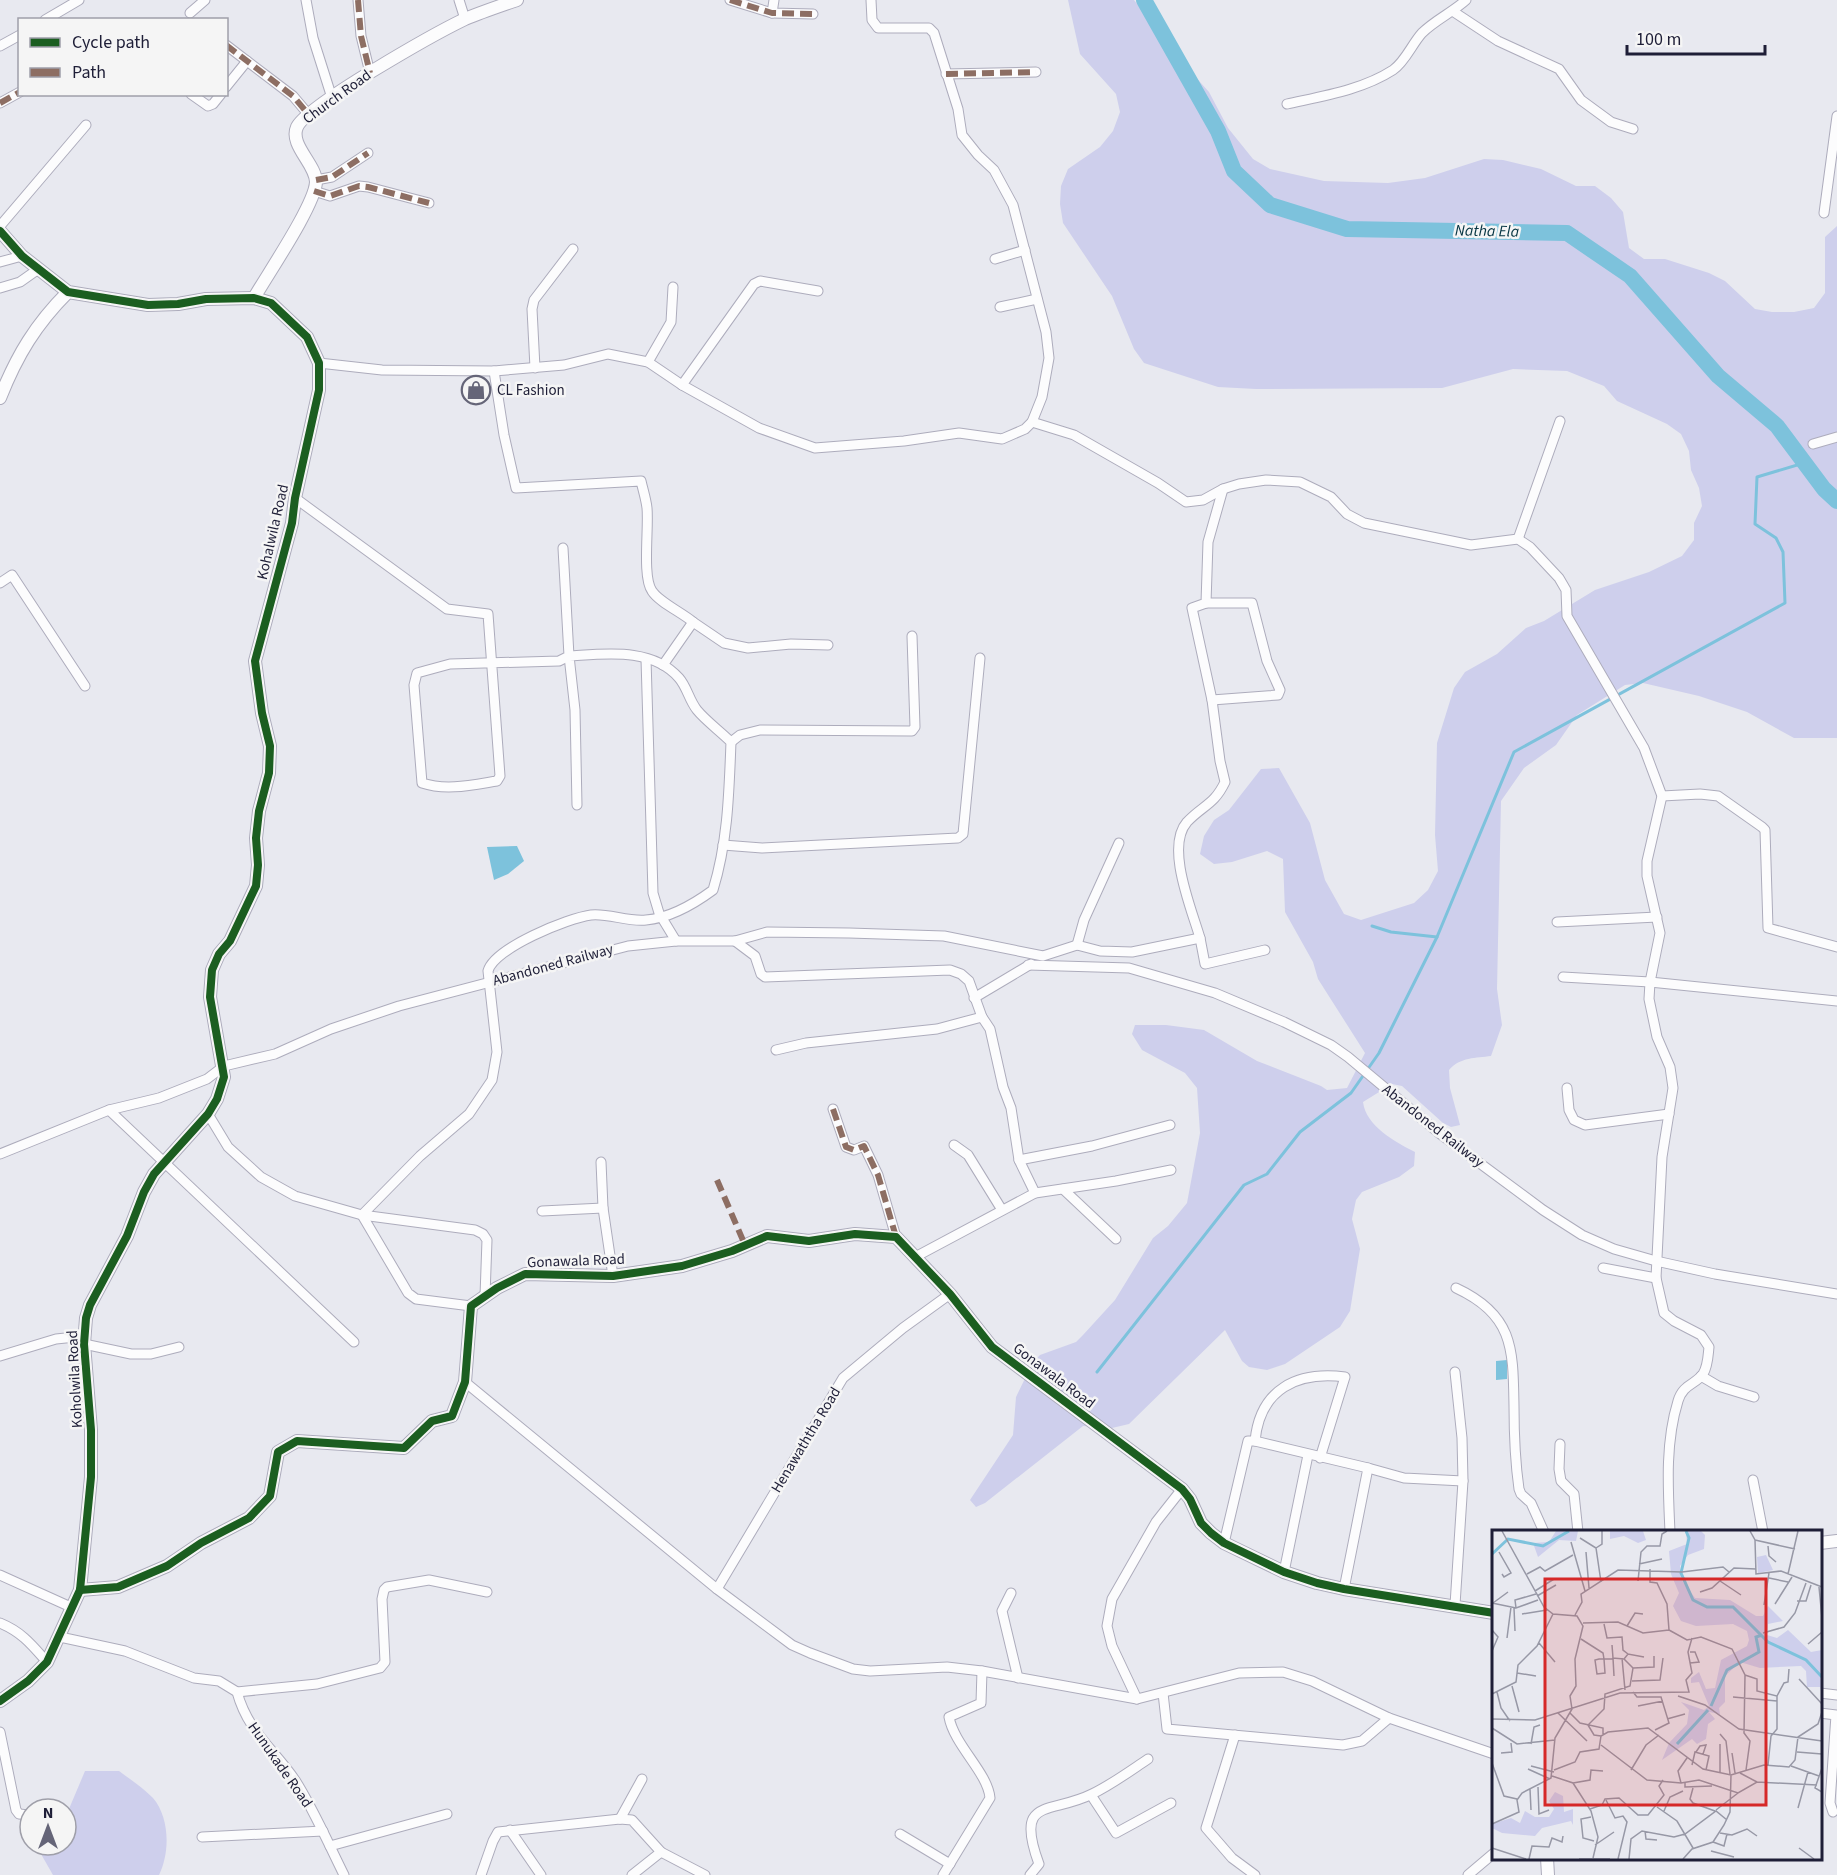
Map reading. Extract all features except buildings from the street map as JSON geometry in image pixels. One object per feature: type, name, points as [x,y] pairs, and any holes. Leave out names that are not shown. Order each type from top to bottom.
[{"type":"street","points":[[48,18],[79,0]]},
{"type":"street","points":[[190,13],[205,0]]},
{"type":"street","points":[[306,0],[313,38],[332,98]]},
{"type":"street","points":[[358,0],[361,36],[370,73]]},
{"type":"street","points":[[459,0],[465,20]]},
{"type":"street","name":"Church Road","points":[[315,185],[296,140],[298,124],[370,73],[465,20],[517,0]]},
{"type":"street","points":[[730,0],[772,13],[813,14]]},
{"type":"street","points":[[772,13],[774,0]]},
{"type":"street","points":[[319,363],[382,370],[494,371],[564,365],[608,354],[648,362],[682,385],[759,428],[815,448],[904,441],[959,433],[1002,439],[1026,429],[1032,422],[1042,398],[1049,358],[1046,333],[1013,204],[994,170],[962,135],[958,109],[934,33],[929,28],[878,28],[872,20],[872,0]]},
{"type":"street","points":[[1287,104],[1352,90],[1395,69],[1423,32],[1446,15],[1454,12],[1466,0]]},
{"type":"street","points":[[1454,12],[1498,41],[1559,69],[1581,100],[1611,122],[1633,129]]},
{"type":"street","points":[[0,46],[18,36]]},
{"type":"street","points":[[228,47],[293,96],[309,115]]},
{"type":"street","points":[[228,85],[247,62]]},
{"type":"street","points":[[946,74],[1036,72]]},
{"type":"street","points":[[0,103],[18,93]]},
{"type":"street","points":[[194,96],[208,106],[213,104],[219,96]]},
{"type":"street","points":[[1824,213],[1837,121]]},
{"type":"street","points":[[0,226],[86,125]]},
{"type":"street","points":[[254,298],[307,207],[315,185],[369,153]]},
{"type":"street","points":[[315,185],[330,196],[359,186],[429,203]]},
{"type":"street","name":"Kohalwila Road","points":[[0,231],[37,270],[68,292],[148,305],[178,304],[206,299],[254,298],[271,303],[307,337],[319,363],[319,390],[295,498],[292,523],[255,661],[262,713],[270,746],[269,773],[259,811],[256,838],[258,865],[256,886],[230,940],[219,954],[212,970],[210,997],[224,1066]]},
{"type":"street","points":[[535,368],[532,309],[534,300],[573,249]]},
{"type":"street","points":[[995,260],[1025,250]]},
{"type":"street","points":[[0,262],[22,256]]},
{"type":"street","points":[[0,288],[20,282],[37,270]]},
{"type":"street","points":[[682,385],[754,284],[760,281],[818,291]]},
{"type":"street","points":[[648,362],[671,322],[673,287]]},
{"type":"street","points":[[0,398],[29,337],[49,311],[68,292]]},
{"type":"street","points":[[1000,307],[1037,299]]},
{"type":"street","points":[[494,371],[504,435],[516,488],[641,481],[647,508],[649,582],[651,591],[660,600],[680,611],[724,643],[748,648],[791,644],[828,645]]},
{"type":"street","points":[[1518,539],[1560,421]]},
{"type":"street","points":[[1032,422],[1074,435],[1158,483],[1186,502],[1203,500],[1223,489],[1266,480],[1300,483],[1331,497],[1347,514],[1364,523],[1471,546],[1518,539],[1530,547],[1559,578],[1566,590],[1567,616],[1644,748],[1662,796],[1647,861],[1647,876],[1660,933],[1650,982],[1649,999],[1655,1027],[1670,1066],[1673,1088],[1662,1157],[1656,1278],[1664,1313],[1701,1335],[1709,1347],[1707,1366],[1701,1376],[1689,1383],[1678,1399],[1667,1466],[1670,1530]]},
{"type":"street","points":[[1813,444],[1837,437]]},
{"type":"street","points":[[1206,603],[1208,542],[1223,489]]},
{"type":"street","points":[[295,498],[447,609],[489,614],[493,662],[500,776],[497,780],[463,786],[432,787],[422,783],[414,685],[417,673],[450,664],[493,662],[560,661],[569,656],[617,654],[646,659],[663,665],[679,678],[696,709],[731,742],[728,816],[713,890],[678,911],[661,917],[646,920],[592,915],[564,924],[519,943],[502,953],[490,965],[488,971],[497,1052],[492,1080],[469,1114],[420,1156],[362,1215]]},
{"type":"street","points":[[563,548],[569,656],[575,710],[577,805]]},
{"type":"street","points":[[0,583],[12,575],[85,686]]},
{"type":"street","points":[[1212,700],[1278,695],[1280,690],[1267,661],[1252,603],[1206,603],[1192,608],[1212,700],[1225,782],[1218,796],[1186,823],[1179,839],[1181,873],[1205,964],[1266,950]]},
{"type":"street","points":[[663,665],[693,622]]},
{"type":"street","points":[[731,742],[740,735],[760,730],[912,731],[915,727],[912,636]]},
{"type":"street","points":[[723,845],[762,848],[958,838],[963,834],[980,658]]},
{"type":"street","points":[[646,659],[653,893],[661,917],[675,941]]},
{"type":"street","points":[[1662,796],[1700,794],[1718,796],[1762,826],[1765,830],[1768,928],[1837,947]]},
{"type":"street","points":[[1077,945],[1084,920],[1119,843]]},
{"type":"street","points":[[1557,922],[1657,916]]},
{"type":"street","name":"Abandoned Railway","points":[[0,1154],[109,1110],[159,1098],[207,1079],[224,1066],[275,1054],[331,1029],[399,1006],[628,946],[675,941],[735,941],[767,932],[944,936],[1043,956],[1077,945],[1100,951],[1132,952],[1200,938]]},
{"type":"street","points":[[735,941],[755,956],[761,974],[765,977],[950,970],[961,974],[969,981],[982,1017],[990,1029],[998,1055],[1003,1087],[1011,1108],[1019,1160],[1035,1192]]},
{"type":"street","points":[[974,998],[1043,956]]},
{"type":"street","name":"Abandoned Railway","points":[[1028,965],[1129,968],[1215,993],[1330,1045],[1503,1181],[1582,1235],[1614,1249],[1656,1261],[1715,1274],[1837,1294]]},
{"type":"street","points":[[1563,977],[1650,982],[1837,1001]]},
{"type":"street","points":[[776,1050],[806,1043],[937,1029],[982,1017]]},
{"type":"street","name":"Koholwila Road","points":[[0,1701],[47,1662],[80,1590],[91,1477],[91,1430],[84,1340],[90,1305],[127,1236],[144,1192],[154,1174],[208,1114],[222,1085],[224,1066]]},
{"type":"street","points":[[1567,1088],[1569,1110],[1574,1120],[1585,1125],[1669,1114]]},
{"type":"street","points":[[833,1109],[846,1147],[854,1150],[864,1146],[878,1175],[896,1237]]},
{"type":"street","points":[[109,1110],[354,1342]]},
{"type":"street","points":[[208,1114],[228,1147],[261,1177],[295,1196],[362,1215],[475,1230],[483,1234],[487,1240],[485,1296]]},
{"type":"street","points":[[1019,1160],[1092,1146],[1170,1125]]},
{"type":"street","points":[[954,1145],[968,1155],[1002,1210]]},
{"type":"street","points":[[601,1162],[603,1208],[613,1276]]},
{"type":"street","points":[[916,1256],[1035,1192],[1116,1181],[1170,1170]]},
{"type":"street","points":[[1063,1189],[1116,1239]]},
{"type":"street","points":[[542,1211],[603,1208]]},
{"type":"street","points":[[80,1590],[118,1587],[167,1566],[201,1543],[249,1518],[270,1496],[278,1452],[297,1441],[404,1448],[432,1421],[452,1416],[465,1382],[471,1306],[416,1299],[408,1293],[362,1215]]},
{"type":"street","name":"Gonawala Road","points":[[471,1306],[525,1274],[613,1276],[682,1266],[732,1251],[766,1236],[809,1241],[855,1234],[896,1237],[950,1294],[992,1347],[1157,1468],[1182,1489],[1190,1499],[1202,1523],[1224,1543],[1284,1572],[1317,1583],[1492,1613]]},
{"type":"street","points":[[1604,1268],[1656,1278]]},
{"type":"street","points":[[1456,1288],[1469,1294],[1491,1311],[1507,1335],[1514,1364],[1514,1452],[1519,1489],[1531,1503],[1543,1530]]},
{"type":"street","name":"Henawaththa Road","points":[[717,1589],[843,1378],[903,1328],[950,1294]]},
{"type":"street","points":[[0,1356],[56,1339],[84,1340],[131,1354],[151,1354],[179,1347]]},
{"type":"street","points":[[1455,1372],[1462,1438],[1463,1481],[1455,1605]]},
{"type":"street","points":[[1255,1441],[1257,1425],[1271,1398],[1288,1385],[1311,1376],[1345,1377],[1320,1458]]},
{"type":"street","points":[[1701,1376],[1718,1386],[1754,1397]]},
{"type":"street","points":[[465,1382],[717,1589],[792,1645],[853,1669],[870,1671],[947,1666],[1137,1699],[1239,1673],[1283,1672],[1312,1681],[1389,1718],[1492,1753]]},
{"type":"street","points":[[1224,1543],[1248,1441],[1404,1478],[1463,1481]]},
{"type":"street","points":[[1560,1444],[1561,1481],[1574,1494],[1578,1530]]},
{"type":"street","points":[[1284,1572],[1308,1455]]},
{"type":"street","points":[[1344,1589],[1368,1468]]},
{"type":"street","points":[[1753,1480],[1763,1530]]},
{"type":"street","points":[[1137,1699],[1112,1646],[1107,1626],[1112,1599],[1156,1522],[1182,1489]]},
{"type":"street","points":[[1822,1543],[1837,1541]]},
{"type":"street","points":[[0,1575],[73,1608]]},
{"type":"street","points":[[60,1637],[125,1651],[194,1678],[219,1681],[237,1692],[317,1684],[380,1668],[385,1662],[382,1599],[387,1587],[429,1580],[487,1592]]},
{"type":"street","points":[[1011,1593],[1002,1611],[1018,1678]]},
{"type":"street","points":[[0,1623],[14,1629],[24,1637],[47,1662]]},
{"type":"street","points":[[943,1875],[990,1798],[989,1790],[964,1751],[949,1717],[981,1703],[982,1671]]},
{"type":"street","name":"Hunukade Road","points":[[237,1692],[242,1711],[250,1724],[294,1779],[344,1875]]},
{"type":"street","points":[[1163,1693],[1167,1729],[1343,1745],[1362,1741],[1389,1718]]},
{"type":"street","points":[[1822,1693],[1837,1695]]},
{"type":"street","points":[[1822,1713],[1836,1715],[1830,1803],[1833,1812]]},
{"type":"street","points":[[0,1732],[18,1813]]},
{"type":"street","points":[[1235,1736],[1206,1828],[1232,1858],[1255,1875]]},
{"type":"street","points":[[1030,1875],[1039,1864],[1030,1842],[1032,1820],[1040,1810],[1091,1795],[1148,1759]]},
{"type":"street","points":[[620,1819],[642,1779]]},
{"type":"street","points":[[1091,1795],[1116,1833],[1172,1803]]},
{"type":"street","points":[[330,1846],[447,1814]]},
{"type":"street","points":[[481,1875],[498,1832],[620,1819],[632,1820],[661,1852],[705,1875]]},
{"type":"street","points":[[510,1830],[541,1875]]},
{"type":"street","points":[[202,1837],[323,1831]]},
{"type":"street","points":[[900,1834],[950,1864]]},
{"type":"street","points":[[632,1875],[661,1852]]},
{"type":"street","points":[[1468,1875],[1492,1855]]},
{"type":"street","points":[[1547,1860],[1548,1875]]},
{"type":"shaded area","points":[[1068,0],[1134,0],[1157,34],[1209,92],[1228,128],[1253,159],[1270,169],[1324,181],[1388,183],[1425,178],[1484,159],[1503,160],[1541,169],[1576,186],[1595,186],[1611,198],[1623,212],[1629,248],[1644,259],[1665,259],[1709,273],[1725,281],[1755,309],[1772,312],[1794,312],[1814,308],[1825,293],[1825,237],[1837,226],[1837,738],[1794,738],[1747,712],[1699,696],[1643,683],[1625,685],[1577,715],[1556,745],[1524,768],[1501,801],[1497,989],[1502,1025],[1491,1056],[1463,1060],[1449,1070],[1450,1088],[1460,1125],[1451,1127],[1443,1123],[1402,1086],[1392,1084],[1363,1102],[1365,1111],[1375,1126],[1415,1152],[1414,1166],[1399,1177],[1362,1192],[1356,1200],[1352,1219],[1360,1249],[1350,1311],[1340,1327],[1285,1364],[1267,1370],[1249,1367],[1242,1361],[1225,1330],[1129,1424],[1112,1428],[1083,1426],[985,1503],[976,1507],[970,1500],[1013,1435],[1016,1397],[1033,1362],[1040,1355],[1076,1342],[1083,1335],[1115,1300],[1153,1238],[1168,1226],[1187,1203],[1200,1133],[1197,1088],[1185,1073],[1142,1050],[1132,1034],[1135,1025],[1166,1025],[1204,1030],[1257,1061],[1327,1090],[1347,1088],[1365,1053],[1318,979],[1313,962],[1285,912],[1283,859],[1267,851],[1232,862],[1214,864],[1200,854],[1204,836],[1214,820],[1229,810],[1261,769],[1279,768],[1310,823],[1325,880],[1344,914],[1361,920],[1414,903],[1428,890],[1438,871],[1435,835],[1437,743],[1454,688],[1465,672],[1497,654],[1526,628],[1544,621],[1595,590],[1649,572],[1682,556],[1694,540],[1694,523],[1702,506],[1699,488],[1691,470],[1689,451],[1681,434],[1667,424],[1617,401],[1604,386],[1567,371],[1513,369],[1442,388],[1256,389],[1218,387],[1144,363],[1134,349],[1112,296],[1063,223],[1060,204],[1061,186],[1068,169],[1100,147],[1113,131],[1120,112],[1116,94],[1080,54]]},
{"type":"shaded area","points":[[517,846],[524,861],[508,874],[494,880],[487,847]]},
{"type":"shaded area","points":[[1507,1360],[1507,1379],[1496,1380],[1496,1361]]},
{"type":"shaded area","points":[[85,1771],[119,1771],[153,1798],[163,1815],[166,1836],[165,1856],[159,1875],[53,1875],[43,1857],[78,1857],[78,1797],[74,1797]]},
{"type":"waterway","name":"Natha Ela","points":[[1144,0],[1218,131],[1234,171],[1270,205],[1347,229],[1567,233],[1630,276],[1718,376],[1777,426],[1824,489],[1837,501]]},
{"type":"waterway","points":[[1097,1372],[1244,1185],[1267,1174],[1300,1132],[1351,1093],[1379,1053],[1437,937],[1514,752],[1785,603],[1783,552],[1776,538],[1755,524],[1757,477],[1804,463]]},
{"type":"waterway","points":[[1372,926],[1391,932],[1437,937]]},
{"type":"marked path","points":[[358,0],[361,36],[370,73]]},
{"type":"marked path","points":[[730,0],[772,13],[813,14]]},
{"type":"marked path","points":[[228,47],[293,96],[309,115]]},
{"type":"marked path","points":[[946,74],[1036,72]]},
{"type":"marked path","points":[[0,103],[18,93]]},
{"type":"marked path","points":[[316,180],[332,177],[368,153]]},
{"type":"marked path","points":[[314,191],[330,196],[359,186],[429,203]]},
{"type":"marked path","points":[[833,1109],[846,1147],[854,1150],[864,1146],[878,1175],[896,1237]]},
{"type":"marked path","points":[[717,1180],[745,1245]]},
{"type":"cycle path","points":[[0,231],[22,256],[68,292],[148,305],[178,304],[206,299],[254,298],[271,303],[307,337],[319,363],[319,390],[295,498],[292,523],[255,661],[262,713],[270,746],[269,773],[259,811],[256,838],[258,865],[256,886],[230,941],[219,954],[212,970],[210,997],[224,1077],[217,1099],[208,1114],[154,1174],[144,1192],[127,1236],[90,1305],[86,1318],[84,1344],[91,1430],[91,1477],[80,1590],[47,1662],[28,1681],[0,1701]]},
{"type":"cycle path","points":[[80,1590],[118,1587],[167,1566],[201,1543],[249,1518],[270,1496],[278,1452],[297,1441],[404,1448],[432,1421],[452,1416],[465,1382],[471,1306],[497,1288],[525,1274],[613,1276],[682,1266],[732,1251],[767,1236],[809,1241],[855,1234],[896,1237],[950,1294],[992,1347],[1182,1489],[1190,1499],[1201,1523],[1224,1543],[1284,1572],[1317,1583],[1492,1613]]},
{"type":"place","name":"CL Fashion","points":[[476,390]]}]
